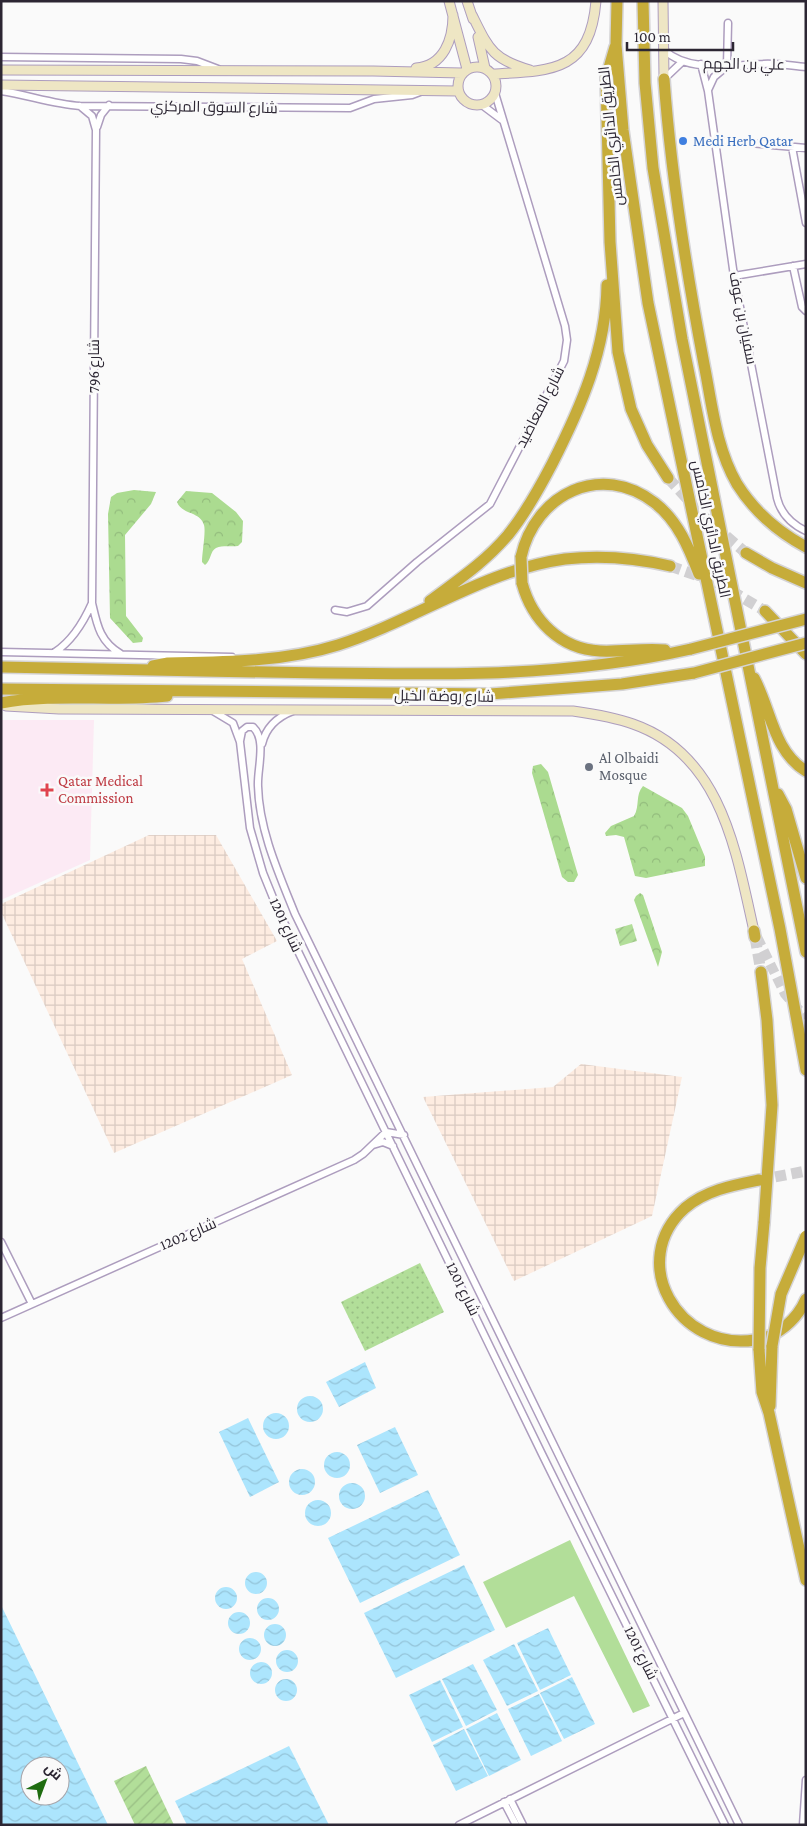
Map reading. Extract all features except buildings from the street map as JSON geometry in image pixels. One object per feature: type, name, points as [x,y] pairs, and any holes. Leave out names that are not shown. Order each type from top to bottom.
[{"type":"highway","name":"الطريق الدائري الخامس","points":[[617,1],[616,45],[628,170],[648,303],[780,929],[805,1065]]},
{"type":"highway","name":"الطريق الدائري الخامس","points":[[643,1],[645,83],[655,178],[690,386],[806,952]]},
{"type":"highway","points":[[616,45],[606,78],[610,248],[618,352],[626,390],[647,445],[668,478]]},
{"type":"highway","points":[[664,79],[671,166],[684,257],[720,439],[727,463],[749,502],[773,525],[806,547]]},
{"type":"highway","points":[[412,615],[463,578],[488,556],[520,519],[544,478],[566,436],[594,369],[605,320],[610,248]]},
{"type":"highway","points":[[685,650],[600,651],[569,644],[555,636],[534,612],[522,583],[521,556],[531,527],[551,502],[564,494],[595,485],[626,488],[656,503],[676,525],[693,558],[711,603]]},
{"type":"highway","points":[[746,553],[772,568],[806,583]]},
{"type":"highway","points":[[137,670],[168,663],[251,659],[309,653],[337,645],[508,574],[564,559],[628,558],[670,566]]},
{"type":"highway","points":[[765,611],[806,654]]},
{"type":"highway","name":"شارع روضة الخيل","points":[[1,667],[409,674],[558,671],[614,664],[685,650],[806,619]]},
{"type":"highway","name":"شارع روضة الخيل","points":[[1,689],[490,694],[622,684],[694,673],[806,643]]},
{"type":"highway","points":[[786,649],[806,647]]},
{"type":"highway","points":[[749,668],[762,693],[779,741],[793,761],[806,771]]},
{"type":"highway","points":[[1,704],[31,699],[148,698],[196,690]]},
{"type":"highway","points":[[770,778],[786,809],[806,878]]},
{"type":"highway","points":[[761,972],[767,1020],[772,1104],[760,1268],[759,1349],[762,1392],[769,1413],[806,1580]]},
{"type":"highway","points":[[760,1180],[714,1191],[698,1199],[679,1214],[669,1230],[662,1249],[661,1270],[666,1291],[678,1313],[693,1327],[714,1339],[737,1343],[773,1336],[796,1315],[806,1299]]},
{"type":"highway","points":[[769,1413],[772,1346],[782,1294],[806,1236]]},
{"type":"street","points":[[449,1],[465,71],[458,82],[458,91],[470,104],[482,105],[502,120]]},
{"type":"street","points":[[467,1],[489,71],[496,80],[495,93],[492,98],[482,105]]},
{"type":"street","points":[[1,70],[465,71],[476,66],[489,71],[537,72],[560,66],[573,59],[584,47],[593,27],[596,1]]},
{"type":"street","points":[[662,1],[664,79]]},
{"type":"street","points":[[373,71],[423,67],[437,60],[451,38],[453,15]]},
{"type":"street","points":[[472,15],[487,44],[497,56],[511,64],[537,72]]},
{"type":"street","points":[[708,91],[714,77],[727,66],[728,23]]},
{"type":"street","name":"علي بن الجهم","points":[[664,50],[683,61],[701,64],[727,66],[762,64],[806,67]]},
{"type":"street","points":[[1,57],[181,59],[197,61],[220,70]]},
{"type":"street","name":"علي بن الجهم","points":[[664,79],[683,61]]},
{"type":"street","name":"سفيان بن عوف","points":[[701,64],[708,91],[734,276],[779,507],[788,519],[806,531]]},
{"type":"street","name":"شارع السوق المركزي","points":[[1,85],[426,89],[458,91]]},
{"type":"street","name":"شارع السوق المركزي","points":[[1,91],[30,95],[47,102],[80,106],[350,108],[374,99],[412,95],[426,89]]},
{"type":"street","name":"شارع المعاضيد","points":[[335,610],[347,612],[367,606],[490,504],[564,361],[567,340],[565,326],[495,93]]},
{"type":"street","name":"شارع 796","points":[[109,105],[100,117],[96,130],[92,603],[101,635],[113,649],[122,654]]},
{"type":"street","points":[[80,106],[92,116],[96,130]]},
{"type":"street","points":[[714,140],[806,148]]},
{"type":"street","points":[[792,147],[806,223]]},
{"type":"street","points":[[734,276],[806,264]]},
{"type":"street","points":[[793,266],[802,307],[806,311]]},
{"type":"street","name":"شارع 796","points":[[55,652],[63,647],[83,622],[92,603]]},
{"type":"street","points":[[1,652],[212,655],[251,659]]},
{"type":"street","name":"شارع روضة الخيل","points":[[1,704],[59,709],[300,708],[574,711],[607,716],[635,724],[659,736],[684,756],[701,774],[714,797],[733,840],[755,934]]},
{"type":"street","name":"شارع 1201","points":[[260,750],[264,736],[273,722],[285,714],[300,708]]},
{"type":"street","name":"شارع 1201","points":[[210,709],[233,723],[240,742],[250,828],[263,873],[278,910],[725,1825]]},
{"type":"street","name":"شارع 1201","points":[[240,742],[244,728],[254,727],[258,733],[260,750],[258,777],[260,804],[276,866],[295,914],[739,1825]]},
{"type":"street","points":[[386,1132],[404,1135]]},
{"type":"street","name":"شارع 1202","points":[[1,1318],[354,1160],[386,1132]]},
{"type":"street","points":[[372,1146],[383,1142],[393,1146]]},
{"type":"street","points":[[1,1242],[32,1304]]},
{"type":"street","points":[[484,1334],[496,1328]]},
{"type":"street","points":[[459,1825],[684,1713]]},
{"type":"street","points":[[803,1825],[806,1780]]},
{"type":"street","points":[[507,1800],[516,1825]]},
{"type":"street","points":[[507,1800],[523,1825]]},
{"type":"shaded area","name":"Qatar Medical Commission","points":[[1,720],[94,720],[90,860],[1,900]]},
{"type":"shaded area","points":[[149,835],[216,835],[277,941],[242,959],[292,1075],[114,1153],[1,912],[1,904]]},
{"type":"shaded area","points":[[581,1064],[682,1077],[652,1216],[514,1281],[423,1097],[553,1087]]},
{"type":"green space","points":[[134,490],[156,492],[151,504],[125,535],[126,616],[143,638],[142,642],[133,643],[110,618],[108,514],[111,497],[117,493]]},
{"type":"green space","points":[[186,491],[212,493],[236,512],[243,521],[242,542],[238,546],[216,548],[205,565],[202,562],[204,525],[199,517],[183,509],[177,502]]},
{"type":"green space","points":[[541,764],[548,772],[578,875],[574,882],[568,882],[562,877],[532,773],[533,766]]},
{"type":"green space","points":[[643,786],[682,808],[688,816],[705,857],[705,866],[646,878],[635,876],[624,837],[616,835],[606,836],[605,833],[611,826],[634,816],[639,793]]},
{"type":"green space","points":[[640,893],[643,895],[662,952],[658,967],[634,900]]},
{"type":"green space","points":[[632,924],[637,941],[620,946],[615,929]]},
{"type":"green space","points":[[420,1263],[444,1312],[365,1351],[341,1302]]},
{"type":"green space","points":[[570,1540],[650,1706],[633,1713],[574,1596],[506,1628],[483,1582]]},
{"type":"green space","points":[[146,1766],[174,1825],[135,1825],[114,1781]]},
{"type":"water","points":[[365,1362],[376,1388],[339,1407],[326,1382]]},
{"type":"water","points":[[310,1396],[319,1400],[323,1409],[319,1418],[310,1422],[301,1418],[297,1409],[301,1400]]},
{"type":"water","points":[[276,1413],[286,1416],[289,1426],[286,1436],[276,1439],[266,1436],[263,1426],[266,1416]]},
{"type":"water","points":[[248,1418],[279,1482],[250,1497],[219,1432]]},
{"type":"water","points":[[395,1427],[418,1475],[380,1493],[357,1445]]},
{"type":"water","points":[[337,1452],[346,1456],[350,1465],[346,1474],[337,1478],[328,1474],[324,1465],[328,1456]]},
{"type":"water","points":[[302,1469],[312,1472],[315,1482],[312,1492],[302,1495],[292,1492],[289,1482],[292,1472]]},
{"type":"water","points":[[352,1483],[361,1487],[365,1496],[361,1505],[352,1509],[343,1505],[339,1496],[343,1487]]},
{"type":"water","points":[[428,1490],[460,1555],[360,1603],[328,1538]]},
{"type":"water","points":[[318,1500],[328,1503],[331,1513],[328,1523],[318,1526],[308,1523],[305,1513],[308,1503]]},
{"type":"water","points":[[464,1565],[495,1630],[396,1678],[364,1613]]},
{"type":"water","points":[[256,1572],[264,1575],[267,1583],[264,1591],[256,1594],[248,1591],[245,1583],[248,1575]]},
{"type":"water","points":[[226,1587],[234,1590],[237,1598],[234,1606],[226,1609],[218,1606],[215,1598],[218,1590]]},
{"type":"water","points":[[268,1598],[276,1601],[279,1609],[276,1617],[268,1620],[260,1617],[257,1609],[260,1601]]},
{"type":"water","points":[[1,1605],[108,1825],[1,1825]]},
{"type":"water","points":[[239,1612],[247,1615],[250,1623],[247,1631],[239,1634],[231,1631],[228,1623],[231,1615]]},
{"type":"water","points":[[275,1624],[283,1627],[286,1635],[283,1643],[275,1646],[267,1643],[264,1635],[267,1627]]},
{"type":"water","points":[[548,1628],[571,1675],[540,1690],[517,1643]]},
{"type":"water","points":[[250,1638],[258,1641],[261,1649],[258,1657],[250,1660],[242,1657],[239,1649],[242,1641]]},
{"type":"water","points":[[514,1644],[538,1691],[507,1706],[483,1660]]},
{"type":"water","points":[[287,1650],[295,1653],[298,1661],[295,1669],[287,1672],[279,1669],[276,1661],[279,1653]]},
{"type":"water","points":[[261,1662],[269,1665],[272,1673],[269,1681],[261,1684],[253,1681],[250,1673],[253,1665]]},
{"type":"water","points":[[473,1664],[497,1710],[466,1726],[442,1679]]},
{"type":"water","points":[[572,1677],[595,1724],[564,1739],[540,1693]]},
{"type":"water","points":[[286,1679],[294,1682],[297,1690],[294,1698],[286,1701],[278,1698],[275,1690],[278,1682]]},
{"type":"water","points":[[440,1680],[463,1727],[432,1742],[409,1695]]},
{"type":"water","points":[[539,1694],[562,1741],[531,1756],[508,1709]]},
{"type":"water","points":[[497,1713],[521,1760],[489,1776],[466,1729]]},
{"type":"water","points":[[464,1729],[488,1776],[456,1791],[433,1745]]},
{"type":"water","points":[[289,1746],[329,1825],[187,1825],[175,1801]]},
{"type":"tunnel","points":[[668,478],[705,518],[746,553]]},
{"type":"tunnel","points":[[670,566],[718,583],[765,611]]},
{"type":"tunnel","points":[[755,937],[761,972]]},
{"type":"tunnel","points":[[757,937],[785,994],[806,1018]]},
{"type":"tunnel","points":[[759,1180],[806,1171]]},
{"type":"place","name":"Medi Herb Qatar","points":[[683,141]]},
{"type":"place","name":"Al Olbaidi Mosque","points":[[589,767]]},
{"type":"place","name":"Qatar Medical Commission","points":[[47,790]]}]
